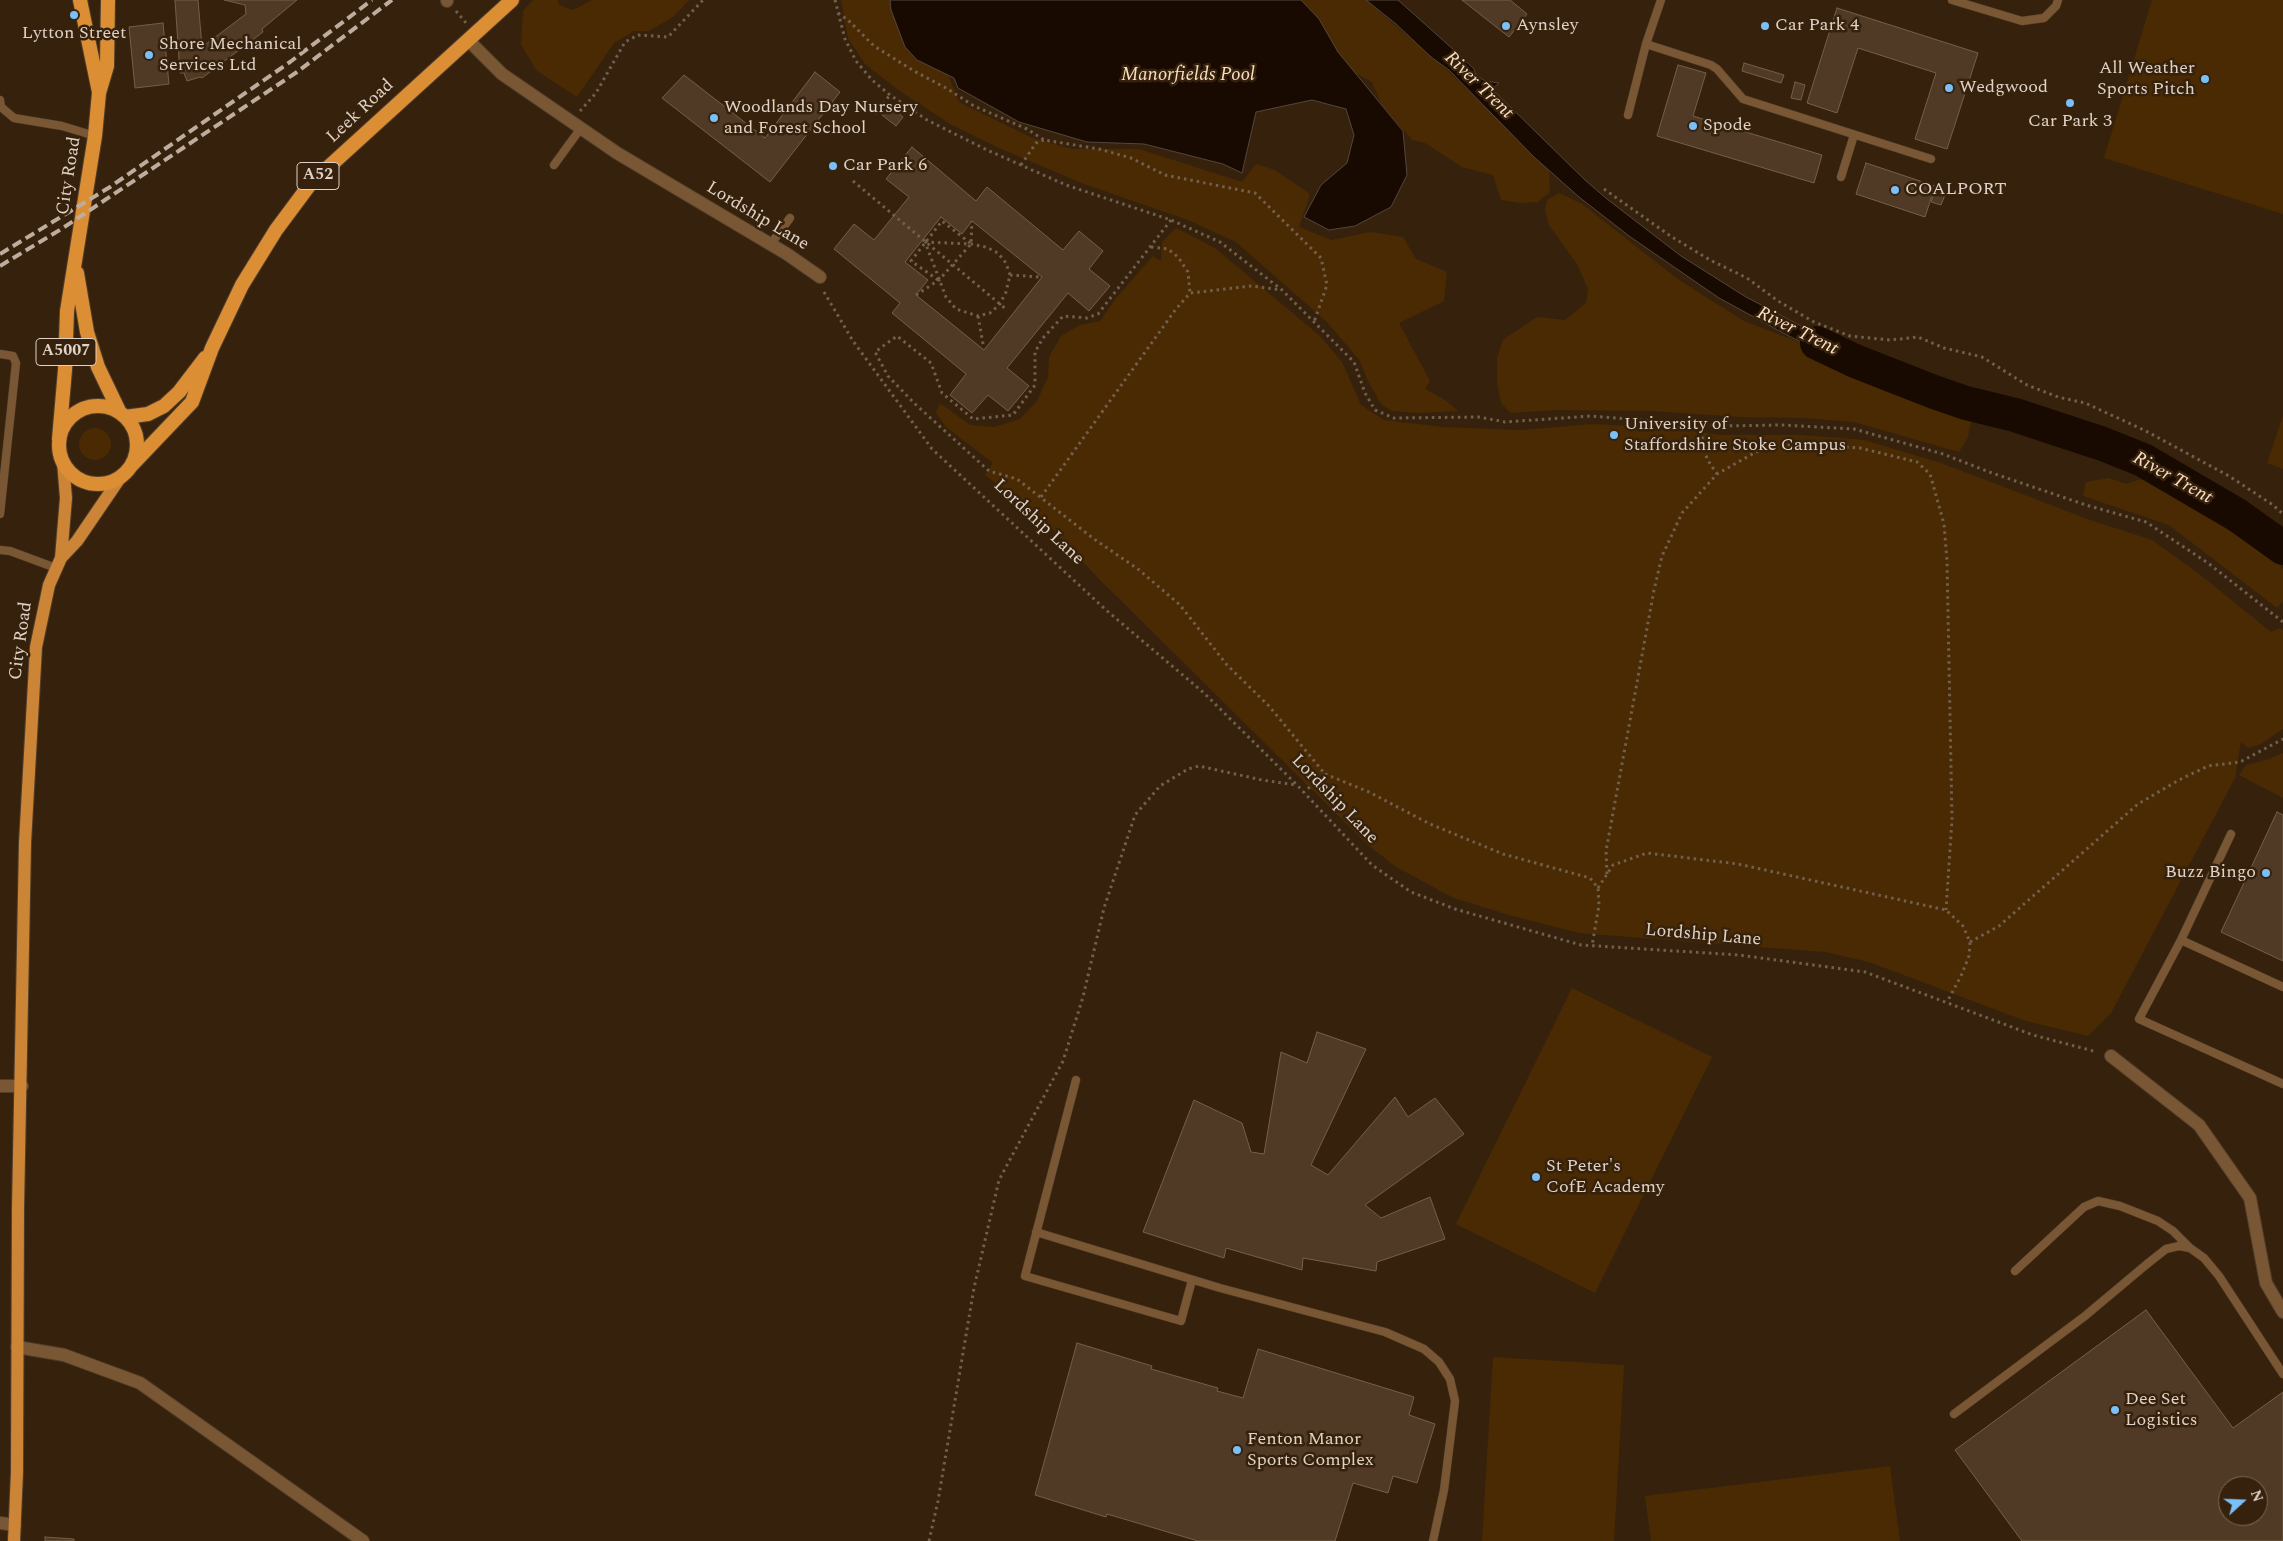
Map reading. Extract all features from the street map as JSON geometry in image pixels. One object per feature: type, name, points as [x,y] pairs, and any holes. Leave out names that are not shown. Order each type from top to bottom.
[{"type":"highway","name":"City Road","points":[[80,0],[99,93]]},
{"type":"highway","name":"City Road","points":[[59,439],[65,370],[67,311],[76,265],[86,181],[96,136],[99,93],[107,66],[108,0]]},
{"type":"highway","name":"Leek Road","points":[[127,471],[192,402],[212,348],[242,285],[276,230],[311,183],[512,0]]},
{"type":"highway","name":"City Road","points":[[76,265],[87,332],[98,367],[122,415]]},
{"type":"highway","name":"Leek Road","points":[[122,415],[148,414],[164,406],[179,392],[212,348]]},
{"type":"highway","points":[[59,439],[65,423],[81,410],[102,406],[122,415]]},
{"type":"highway","name":"A5007","points":[[122,415],[133,427],[137,442],[136,454],[127,471]]},
{"type":"highway","name":"A5007","points":[[59,439],[63,462]]},
{"type":"highway","points":[[63,462],[75,476],[90,483],[106,483],[127,471]]},
{"type":"main road","name":"City Road","points":[[59,563],[66,498],[63,462]]},
{"type":"main road","name":"City Road","points":[[14,1541],[18,1413],[17,1348],[25,843],[36,647],[49,585],[59,563],[127,471]]},
{"type":"street","name":"Lordship Lane","points":[[472,37],[502,74],[617,153],[770,244],[820,277]]},
{"type":"street","points":[[2111,1056],[2200,1125],[2250,1198],[2266,1283],[2283,1312]]},
{"type":"street","points":[[0,1086],[22,1086]]},
{"type":"street","points":[[17,1348],[64,1355],[140,1383],[363,1541]]},
{"type":"street","points":[[0,1523],[15,1525]]},
{"type":"lane","points":[[1628,115],[1646,44],[1661,0]]},
{"type":"lane","points":[[1952,0],[2022,22],[2044,18],[2056,6],[2058,0]]},
{"type":"lane","points":[[1646,44],[1718,69],[1737,95],[1743,99],[1931,159]]},
{"type":"lane","points":[[0,105],[14,118],[62,126],[96,136]]},
{"type":"lane","points":[[554,165],[576,124]]},
{"type":"lane","points":[[1842,177],[1854,134]]},
{"type":"lane","points":[[770,244],[790,218]]},
{"type":"lane","points":[[0,354],[13,356],[16,363],[0,514]]},
{"type":"lane","points":[[0,550],[59,563]]},
{"type":"lane","points":[[2231,834],[2181,940],[2139,1019],[2283,1084]]},
{"type":"lane","points":[[2181,940],[2283,987]]},
{"type":"lane","points":[[1076,1080],[1025,1276],[1181,1321],[1192,1280]]},
{"type":"lane","points":[[2015,1271],[2084,1206],[2098,1202],[2120,1206],[2158,1221],[2173,1230],[2190,1248],[2204,1258],[2219,1276],[2283,1374]]},
{"type":"lane","points":[[1036,1232],[1192,1280],[1385,1332],[1424,1349],[1439,1362],[1450,1379],[1455,1401],[1444,1490],[1434,1541]]},
{"type":"lane","points":[[1954,1414],[2085,1316],[2166,1249],[2179,1246],[2190,1248]]},
{"type":"path","points":[[447,0],[472,37]]},
{"type":"path","points":[[576,124],[625,42],[638,35],[668,37],[703,0]]},
{"type":"path","points":[[835,0],[845,39],[856,61],[872,80],[890,95],[927,120],[1021,165],[1066,185],[1171,220],[1220,242],[1282,290],[1354,362],[1365,393],[1375,410],[1394,418],[1480,417],[1505,422],[1590,416],[1721,426],[1782,425],[1854,429],[1943,454],[2030,486],[2146,522],[2208,563],[2283,622]]},
{"type":"path","points":[[837,13],[848,20],[874,46],[914,71],[974,106],[1028,129],[1044,140],[1099,149],[1131,158],[1164,175],[1255,193],[1321,258],[1328,285],[1314,322]]},
{"type":"path","points":[[875,114],[890,95]]},
{"type":"path","points":[[1021,165],[1036,143],[1044,140]]},
{"type":"path","points":[[853,182],[1007,310]]},
{"type":"path","points":[[1604,189],[1672,237],[1710,260],[1747,278],[1778,301],[1814,322],[1850,336],[1890,340],[1918,337],[1944,348],[1982,358],[2028,385],[2058,397],[2085,403],[2144,430],[2230,476],[2283,514]]},
{"type":"path","points":[[1171,220],[1098,314],[1087,318],[1063,316],[1044,338],[1035,352],[1034,385],[1014,415],[973,419],[942,393],[931,363],[897,336],[874,352],[888,376],[959,446],[988,471],[1017,479],[1138,569],[1180,605],[1227,665],[1268,706],[1325,774],[1369,792],[1430,824],[1503,854],[1590,878],[1598,888],[1599,905],[1592,946]]},
{"type":"path","points":[[938,280],[911,261],[942,221],[971,244]]},
{"type":"path","points":[[916,295],[938,280],[971,244],[972,221]]},
{"type":"path","points":[[925,242],[971,244],[986,247],[998,253],[1006,263],[1010,275],[1006,292],[1000,304],[990,312],[978,316],[956,309],[946,297],[938,280],[925,242]]},
{"type":"path","points":[[1151,247],[1168,250],[1178,257],[1188,272],[1190,293]]},
{"type":"path","points":[[1010,275],[1040,277]]},
{"type":"path","name":"Lordship Lane","points":[[820,277],[821,287],[844,327],[886,389],[932,449],[1106,610],[1204,693],[1304,792],[1372,865],[1411,892],[1454,909],[1580,945],[1739,955],[1865,972],[2034,1035],[2111,1056]]},
{"type":"path","points":[[1041,497],[1176,309],[1190,293],[1252,286],[1282,290]]},
{"type":"path","points":[[978,316],[983,344]]},
{"type":"path","points":[[1699,424],[1707,459],[1717,474]]},
{"type":"path","points":[[1607,874],[1606,851],[1662,556],[1682,513],[1717,474],[1756,452],[1795,444],[1860,448],[1917,462],[1930,474],[1944,524],[1948,561],[1952,819],[1946,910]]},
{"type":"path","points":[[1970,942],[1999,926],[2138,804],[2179,780],[2208,766],[2240,762],[2267,750],[2283,739]]},
{"type":"path","points":[[1304,792],[1325,774]]},
{"type":"path","points":[[1598,888],[1613,865],[1647,853],[1738,864],[1946,910],[1963,926],[1970,942],[1969,956],[1947,1002]]},
{"type":"shaded area","points":[[533,0],[558,0],[559,5],[573,10],[592,0],[689,0],[673,17],[649,31],[634,31],[614,43],[577,97],[537,71],[521,45],[523,11]]},
{"type":"shaded area","points":[[841,0],[934,0],[930,29],[959,102],[1032,138],[1072,149],[1139,149],[1242,182],[1256,164],[1275,170],[1310,194],[1299,227],[1332,240],[1370,232],[1403,237],[1416,259],[1447,272],[1444,301],[1399,323],[1430,381],[1425,389],[1445,400],[1458,411],[1419,413],[1392,411],[1381,404],[1368,381],[1360,361],[1327,322],[1236,242],[1188,220],[1084,184],[999,148],[952,125],[901,92],[865,64],[848,38]]},
{"type":"shaded area","points":[[1217,0],[1366,0],[1449,72],[1549,168],[1550,192],[1538,202],[1520,203],[1501,200],[1493,175],[1462,167],[1425,143],[1412,140],[1382,105],[1372,82]]},
{"type":"shaded area","name":"All Weather Sports Pitch","points":[[2152,0],[2283,0],[2283,214],[2104,158]]},
{"type":"shaded area","points":[[1559,193],[1582,204],[1679,280],[1744,321],[1905,383],[1953,407],[1971,420],[1968,437],[1959,452],[1854,422],[1651,411],[1556,410],[1511,413],[1501,403],[1497,382],[1497,358],[1503,340],[1537,317],[1565,320],[1586,303],[1588,289],[1577,264],[1549,225],[1545,211],[1547,200]]},
{"type":"shaded area","points":[[1176,228],[1215,248],[1320,336],[1342,362],[1361,405],[1384,420],[1443,427],[1520,430],[1593,424],[1681,429],[1719,435],[1801,435],[1864,440],[1941,463],[2090,520],[2152,540],[2198,573],[2271,632],[2280,628],[2283,630],[2283,729],[2261,744],[2248,748],[2241,742],[2235,778],[2111,1013],[2088,1036],[2026,1021],[1869,962],[1825,952],[1579,933],[1509,915],[1454,898],[1396,867],[1367,844],[1098,578],[1043,519],[985,475],[993,463],[946,427],[936,413],[940,403],[970,425],[994,427],[1020,419],[1037,401],[1048,377],[1049,357],[1061,336],[1080,325],[1100,321],[1116,298],[1153,256],[1161,261],[1162,242]]},
{"type":"shaded area","points":[[2283,416],[2283,469],[2267,463]]},
{"type":"shaded area","points":[[95,428],[107,432],[111,444],[107,456],[95,460],[83,456],[79,444],[83,432]]},
{"type":"shaded area","points":[[2148,477],[2167,484],[2217,513],[2264,546],[2283,569],[2283,601],[2277,608],[2169,525],[2083,496],[2086,482],[2109,478],[2126,484]]},
{"type":"shaded area","points":[[2283,753],[2283,798],[2239,775],[2246,765]]},
{"type":"shaded area","points":[[1572,988],[1712,1057],[1595,1293],[1456,1224]]},
{"type":"shaded area","points":[[1493,1357],[1624,1365],[1614,1541],[1482,1541]]},
{"type":"shaded area","points":[[1890,1466],[1900,1541],[1651,1541],[1645,1496]]},
{"type":"water","name":"Manorfields Pool","points":[[890,0],[1301,0],[1319,19],[1338,52],[1403,131],[1407,175],[1391,207],[1355,226],[1329,230],[1304,217],[1321,185],[1347,163],[1354,135],[1346,109],[1312,100],[1256,112],[1242,173],[1223,164],[1144,144],[1087,142],[1019,122],[958,88],[954,78],[917,60],[905,47],[891,10]]},
{"type":"water","points":[[1366,0],[1398,0],[1474,69],[1476,75],[1485,81],[1499,83],[1492,89],[1607,199],[1681,256],[1746,297],[1860,357],[1856,369],[1787,335],[1719,298],[1629,236],[1579,197],[1534,157],[1449,70],[1431,57],[1396,24]]},
{"type":"building","points":[[175,0],[198,0],[202,47],[246,14],[245,5],[224,0],[297,0],[262,29],[263,32],[202,78],[187,81],[184,73],[180,73]]},
{"type":"building","name":"Aynsley","points":[[1462,0],[1510,0],[1527,14],[1509,37]]},
{"type":"building","name":"Wedgwood","points":[[1837,8],[1978,53],[1947,149],[1915,139],[1936,73],[1858,48],[1837,113],[1807,103]]},
{"type":"building","name":"Shore Mechanical Services Ltd","points":[[163,23],[169,84],[135,88],[129,27]]},
{"type":"building","points":[[1744,63],[1784,75],[1781,83],[1742,71]]},
{"type":"building","name":"Spode","points":[[1678,65],[1706,73],[1693,116],[1822,155],[1814,183],[1657,136]]},
{"type":"building","name":"Woodlands Day Nursery and Forest School","points":[[815,72],[840,92],[770,182],[662,98],[684,75],[765,138]]},
{"type":"building","points":[[1795,82],[1805,85],[1801,100],[1791,98]]},
{"type":"building","points":[[889,106],[903,117],[896,126],[882,115]]},
{"type":"building","points":[[912,147],[976,201],[987,187],[1063,250],[1079,231],[1103,251],[1089,269],[1110,286],[1089,311],[1068,293],[1007,368],[1029,386],[1008,411],[988,395],[972,413],[950,395],[966,374],[892,313],[900,303],[834,249],[854,224],[874,240],[909,197],[886,179]],"holes":[[[941,217],[962,234],[972,221],[1042,277],[984,350],[916,295],[928,280],[905,262]]]},
{"type":"building","name":"COALPORT","points":[[1866,163],[1935,186],[1925,217],[1856,194]]},
{"type":"building","points":[[1935,191],[1945,195],[1941,205],[1931,202]]},
{"type":"building","name":"Buzz Bingo","points":[[2277,812],[2283,815],[2283,961],[2221,932]]},
{"type":"building","points":[[1317,1032],[1366,1049],[1311,1165],[1328,1175],[1395,1097],[1408,1117],[1435,1098],[1464,1134],[1365,1205],[1381,1218],[1430,1197],[1445,1239],[1377,1262],[1376,1271],[1303,1258],[1302,1270],[1226,1248],[1224,1258],[1143,1232],[1194,1100],[1242,1123],[1251,1152],[1264,1154],[1281,1052],[1307,1063]]},
{"type":"building","name":"Dee Set Logistics","points":[[2146,1310],[2233,1428],[2283,1392],[2283,1541],[2022,1541],[1955,1450]]},
{"type":"building","name":"Fenton Manor Sports Complex","points":[[1077,1343],[1152,1366],[1151,1369],[1218,1388],[1217,1391],[1243,1398],[1258,1349],[1414,1397],[1409,1415],[1435,1424],[1417,1483],[1393,1476],[1388,1493],[1353,1483],[1335,1541],[1198,1541],[1107,1514],[1106,1517],[1035,1495]]},
{"type":"building","points":[[45,1537],[74,1539],[74,1541],[45,1541]]},
{"type":"waterway","name":"River Trent","points":[[1817,343],[1855,361],[1934,392],[1966,403],[2015,415],[2103,444],[2143,460],[2237,515],[2283,548]]},
{"type":"railway","points":[[0,254],[110,187],[290,62],[372,0]]},
{"type":"railway","points":[[0,266],[63,228],[297,72],[392,0]]},
{"type":"place","name":"Lytton Street","points":[[74,15]]},
{"type":"place","name":"Aynsley","points":[[1506,26]]},
{"type":"place","name":"Car Park 4","points":[[1765,26]]},
{"type":"place","name":"Shore Mechanical Services Ltd","points":[[149,55]]},
{"type":"place","name":"All Weather Sports Pitch","points":[[2205,79]]},
{"type":"place","name":"Wedgwood","points":[[1949,88]]},
{"type":"place","name":"Car Park 3","points":[[2070,103]]},
{"type":"place","name":"Woodlands Day Nursery and Forest School","points":[[714,118]]},
{"type":"place","name":"Spode","points":[[1693,126]]},
{"type":"place","name":"Car Park 6","points":[[833,166]]},
{"type":"place","name":"COALPORT","points":[[1895,190]]},
{"type":"place","name":"University of Staffordshire Stoke Campus","points":[[1614,435]]},
{"type":"place","name":"Buzz Bingo","points":[[2266,873]]},
{"type":"place","name":"St Peter's CofE Academy","points":[[1536,1177]]},
{"type":"place","name":"Dee Set Logistics","points":[[2115,1410]]},
{"type":"place","name":"Fenton Manor Sports Complex","points":[[1237,1450]]}]
